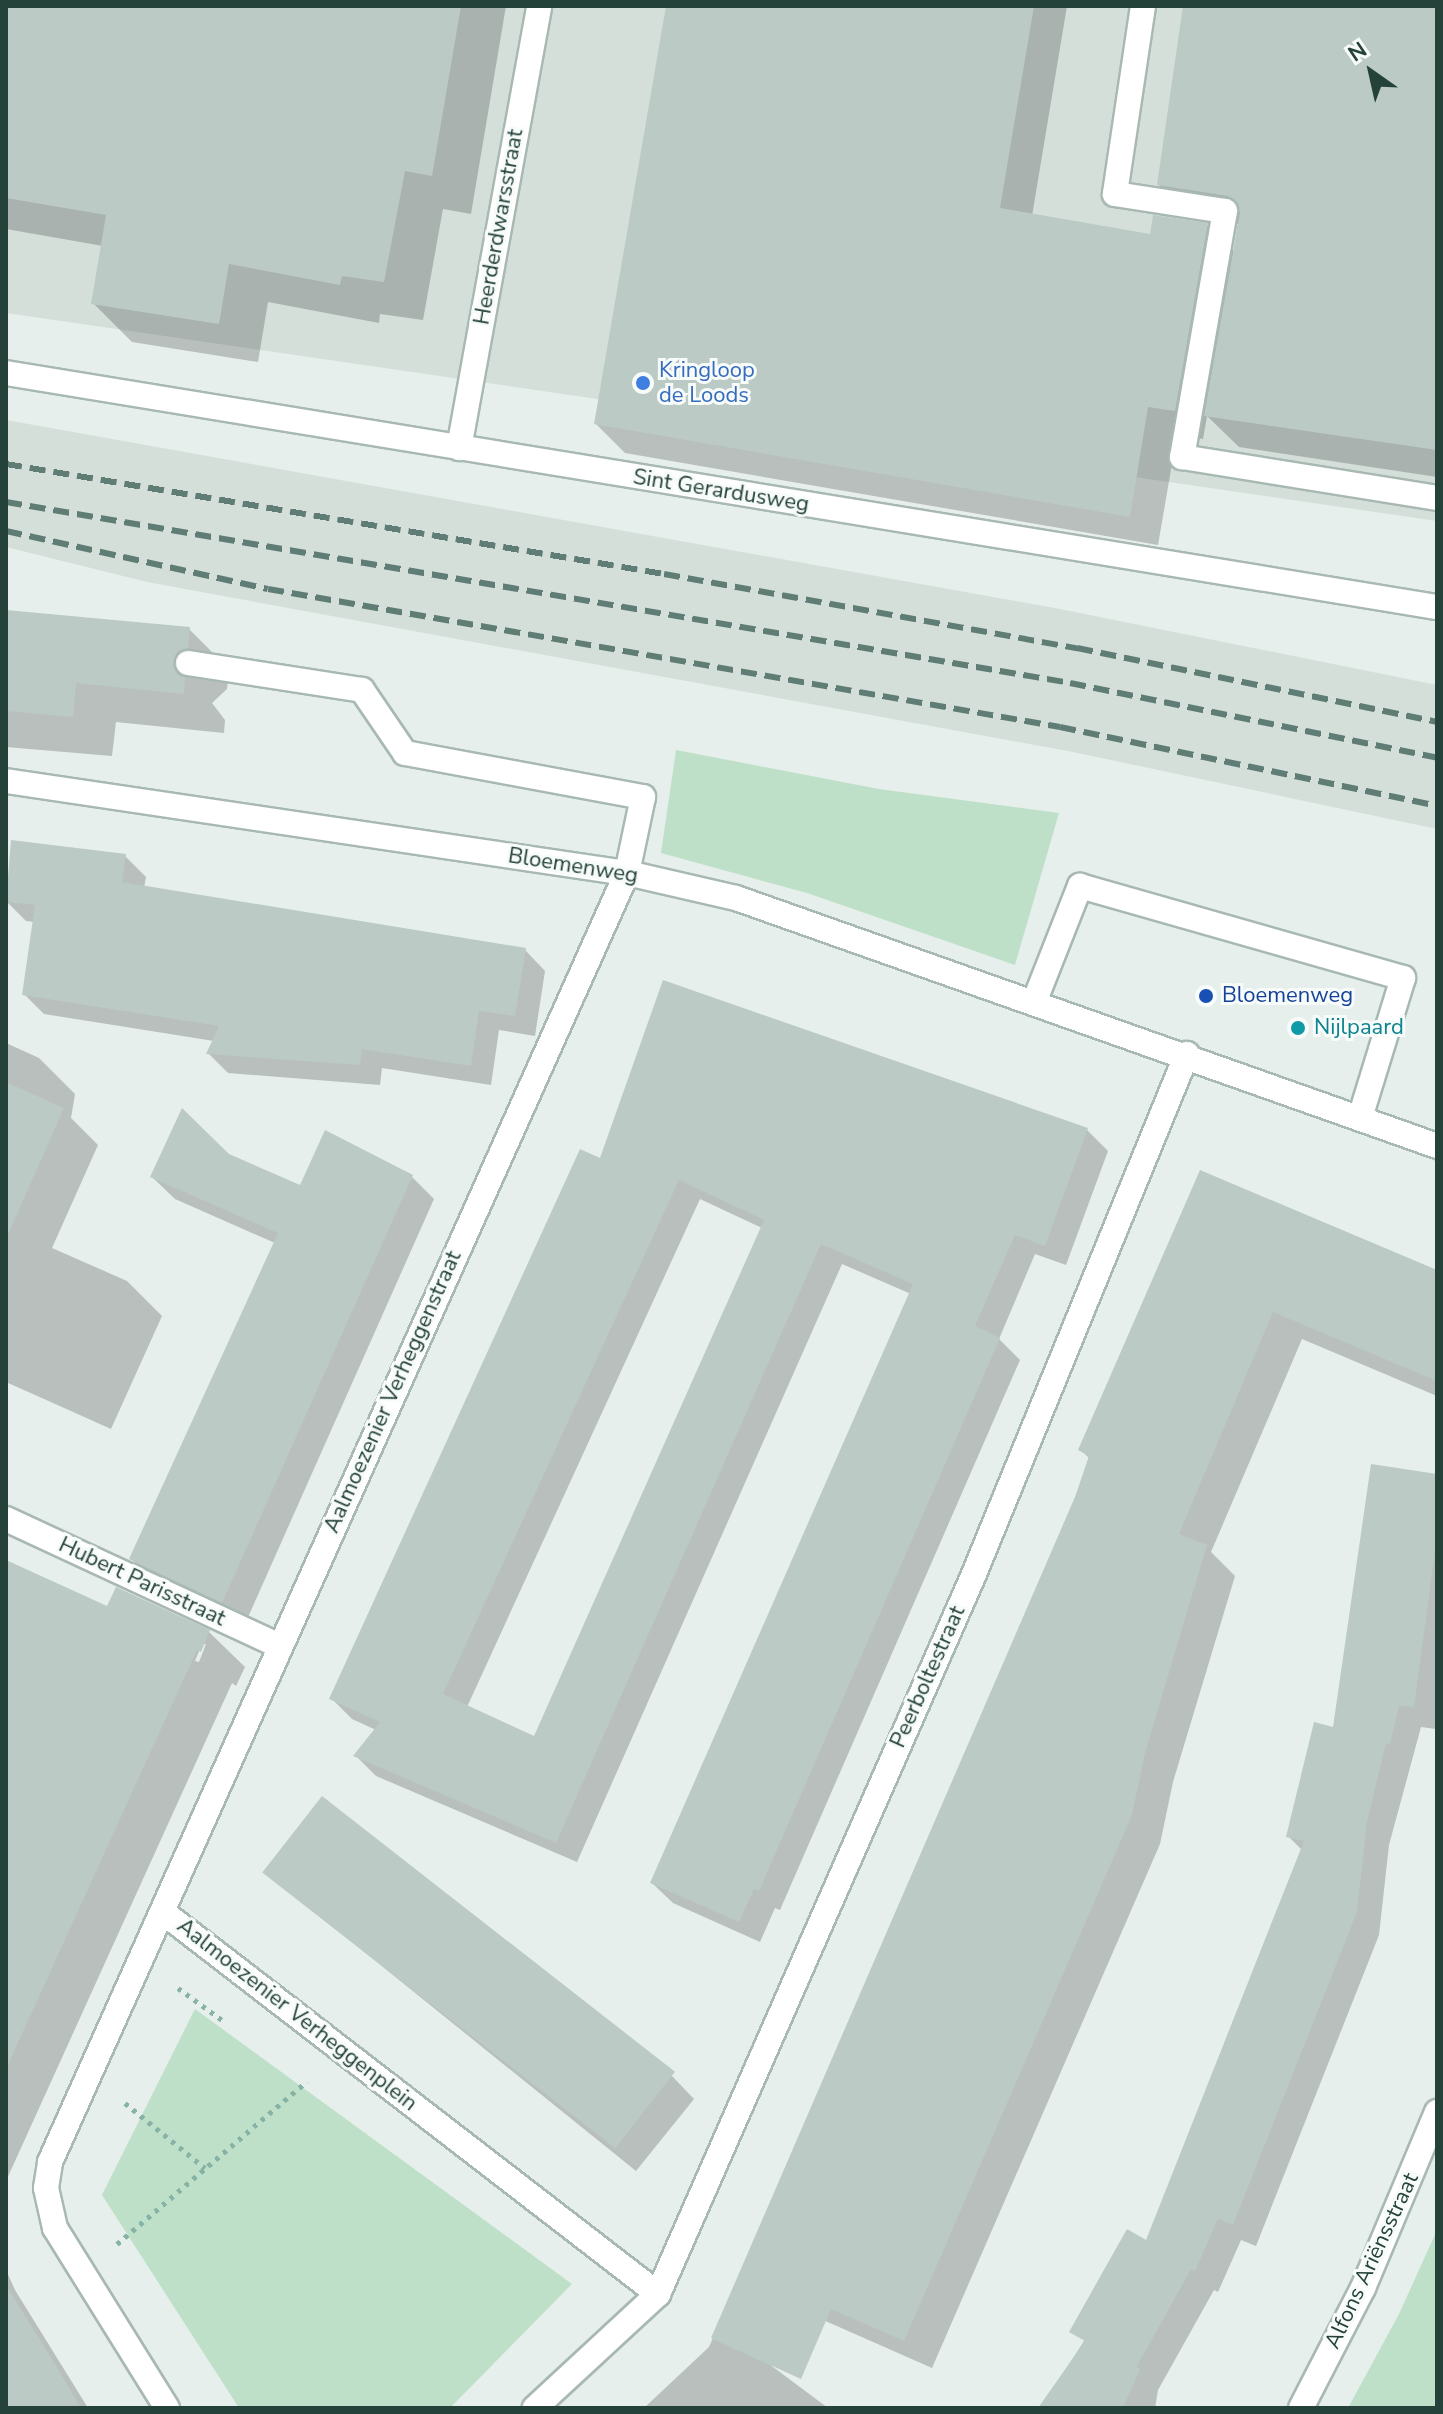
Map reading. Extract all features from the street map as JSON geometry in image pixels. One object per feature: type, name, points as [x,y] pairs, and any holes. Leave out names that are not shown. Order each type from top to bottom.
[{"type":"street","name":"Heerderdwarsstraat","points":[[459,448],[539,6]]},
{"type":"street","points":[[1143,6],[1115,194],[1225,211],[1182,457],[1437,498]]},
{"type":"street","name":"Sint Gerardusweg","points":[[6,373],[1437,607]]},
{"type":"street","name":"Aalmoezenier Verheggenstraat","points":[[164,1913],[278,1645],[627,873],[643,797],[405,753],[362,690],[188,663]]},
{"type":"street","name":"Bloemenweg","points":[[6,781],[627,873],[736,898],[1035,1000],[1437,1146]]},
{"type":"street","points":[[1035,1000],[1080,886],[1403,978],[1360,1118]]},
{"type":"street","name":"Peerboltestraat","points":[[658,2294],[974,1574],[1187,1054]]},
{"type":"street","name":"Hubert Parisstraat","points":[[6,1519],[278,1645]]},
{"type":"street","name":"Aalmoezenier Verheggenplein","points":[[167,2408],[55,2228],[46,2188],[50,2162],[164,1913],[658,2294]]},
{"type":"street","name":"Alfons Ariënsstraat","points":[[1301,2408],[1363,2288],[1437,2112]]},
{"type":"street","points":[[535,2408],[658,2294]]},
{"type":"path","points":[[140,1962],[230,2025]]},
{"type":"path","points":[[83,2273],[308,2080],[295,2071]]},
{"type":"path","points":[[91,2075],[205,2168]]},
{"type":"shaded area","points":[[6,6],[1437,6],[1437,521],[6,313]]},
{"type":"shaded area","points":[[6,420],[1060,609],[1437,685],[1437,829],[1073,752],[147,582],[6,547]]},
{"type":"green space","points":[[676,750],[879,789],[1059,813],[1015,965],[807,893],[661,853]]},
{"type":"green space","points":[[195,2009],[572,2284],[450,2408],[239,2408],[102,2195]]},
{"type":"green space","points":[[1437,2230],[1437,2408],[1348,2408],[1399,2314]]},
{"type":"building","points":[[6,6],[461,6],[432,176],[405,171],[384,282],[342,276],[340,285],[229,264],[219,324],[91,304],[106,215],[6,198]]},
{"type":"building","points":[[666,6],[1034,6],[1000,208],[1150,234],[1153,215],[1208,223],[1175,411],[1148,407],[1130,517],[594,424]]},
{"type":"building","points":[[1183,6],[1437,6],[1437,450],[1204,416],[1240,213],[1228,196],[1157,185]]},
{"type":"building","points":[[6,610],[190,627],[188,648],[173,661],[185,678],[184,694],[76,683],[73,717],[6,711]]},
{"type":"building","points":[[11,840],[126,854],[122,882],[526,948],[515,1016],[479,1011],[471,1066],[362,1049],[360,1065],[206,1054],[219,1026],[22,995],[35,905],[6,902]]},
{"type":"building","points":[[663,980],[1088,1128],[1045,1246],[1015,1235],[975,1326],[1000,1338],[759,1891],[754,1889],[739,1922],[650,1883],[913,1284],[821,1244],[556,1843],[353,1756],[380,1722],[329,1699],[580,1149],[600,1158]],"holes":[[[679,1180],[764,1220],[534,1736],[443,1694]]]},
{"type":"building","points":[[6,1082],[64,1108],[6,1239]]},
{"type":"building","points":[[182,1108],[229,1154],[300,1185],[325,1130],[413,1175],[222,1603],[129,1559],[278,1233],[150,1177]]},
{"type":"building","points":[[1200,1170],[1437,1270],[1437,1381],[1273,1312],[1179,1534],[1207,1545],[1145,1753],[1132,1815],[904,2341],[831,2309],[801,2379],[711,2338],[1075,1497],[1089,1456],[1078,1450]]},
{"type":"building","points":[[1371,1464],[1437,1474],[1437,1537],[1414,1707],[1399,1706],[1390,1744],[1386,1743],[1367,1822],[1357,1912],[1233,2225],[1218,2219],[1195,2271],[1191,2269],[1137,2366],[1140,2369],[1123,2408],[1038,2408],[1085,2341],[1069,2332],[1127,2229],[1146,2240],[1304,1841],[1286,1837],[1314,1722],[1333,1727]]},
{"type":"building","points":[[6,1560],[107,1606],[116,1587],[210,1630],[201,1652],[197,1650],[6,2069]]},
{"type":"building","points":[[322,1796],[675,2072],[615,2148],[262,1872]]},
{"type":"building","points":[[6,2285],[58,2369],[81,2408],[6,2408]]},
{"type":"railway","points":[[6,464],[664,574],[1077,648],[1437,722]]},
{"type":"railway","points":[[6,502],[1070,683],[1437,758]]},
{"type":"railway","points":[[6,531],[268,589],[1060,727],[1437,806]]},
{"type":"place","name":"Kringloop de Loods","points":[[643,383]]},
{"type":"place","name":"Bloemenweg","points":[[1206,996]]},
{"type":"place","name":"Nijlpaard","points":[[1298,1028]]}]
